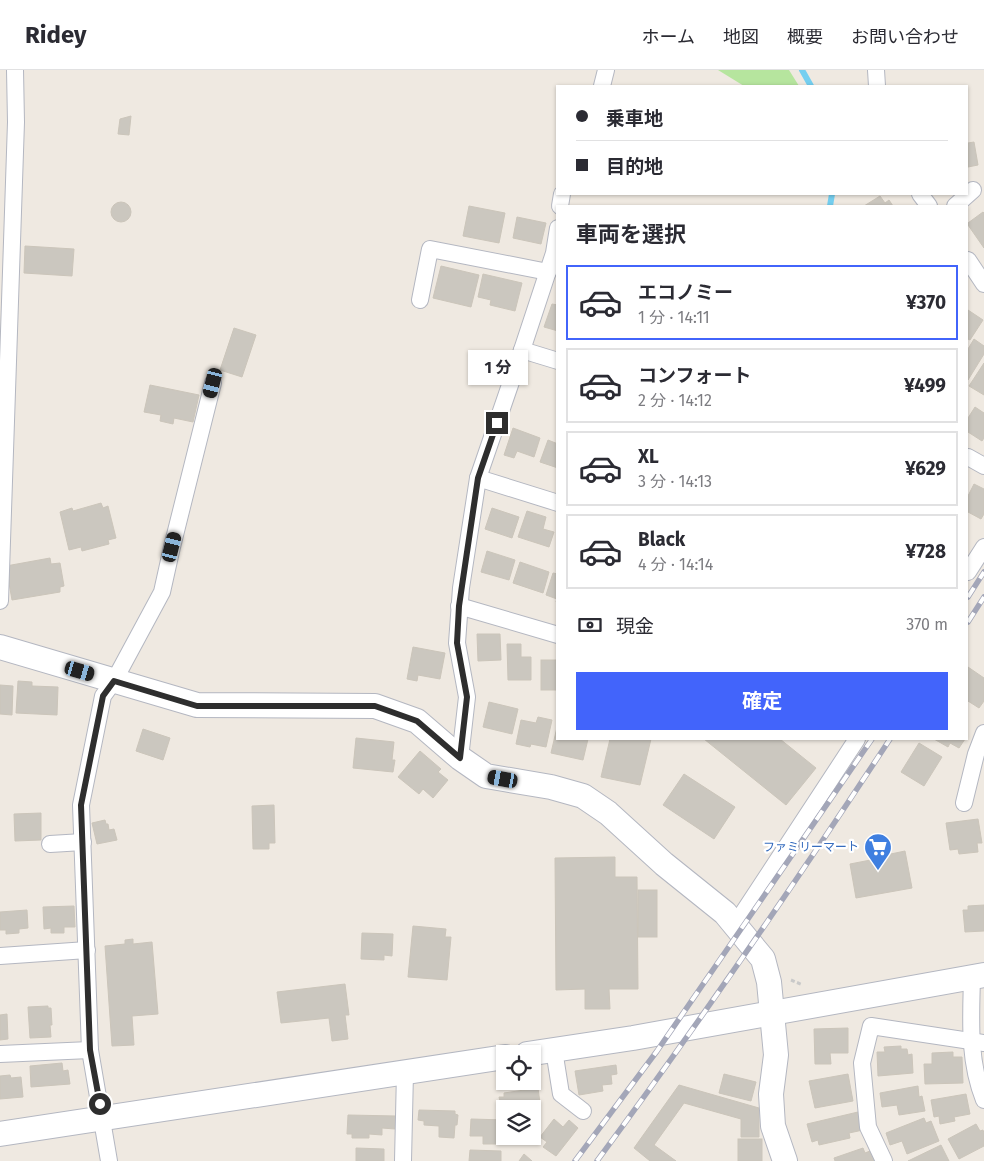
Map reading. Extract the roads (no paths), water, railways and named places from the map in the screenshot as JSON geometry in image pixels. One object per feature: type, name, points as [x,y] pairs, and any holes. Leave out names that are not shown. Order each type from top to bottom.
[{"type":"street","points":[[0,601],[4,344],[16,122],[15,70]]},
{"type":"street","points":[[602,85],[606,70]]},
{"type":"street","points":[[876,70],[877,85]]},
{"type":"street","points":[[968,194],[973,190]]},
{"type":"street","points":[[956,205],[967,195]]},
{"type":"street","points":[[460,758],[467,697],[457,643],[459,606],[478,478],[548,272],[556,240]]},
{"type":"street","points":[[420,300],[430,249],[548,272]]},
{"type":"street","points":[[968,260],[984,284]]},
{"type":"street","points":[[522,350],[556,360]]},
{"type":"street","points":[[109,1161],[90,1050],[81,805],[103,696],[114,681],[162,592],[213,383]]},
{"type":"street","points":[[968,457],[984,466]]},
{"type":"street","points":[[478,478],[556,502]]},
{"type":"street","points":[[968,572],[984,547]]},
{"type":"street","points":[[459,606],[556,634]]},
{"type":"street","points":[[0,646],[197,706],[375,706],[417,721],[460,758],[486,776],[551,787],[584,796],[608,813],[664,864],[725,913],[763,960],[769,982],[776,1055],[771,1094],[773,1126],[786,1161]]},
{"type":"street","points":[[964,803],[976,754],[984,733]]},
{"type":"street","points":[[735,925],[857,740]]},
{"type":"street","points":[[50,844],[82,842]]},
{"type":"street","points":[[0,956],[87,950]]},
{"type":"street","points":[[541,1052],[633,1038],[978,976],[978,1041],[972,1058],[976,1081],[984,1100]]},
{"type":"street","points":[[884,1161],[868,1127],[862,1063],[872,1026],[978,1041]]},
{"type":"street","points":[[0,1054],[90,1050]]},
{"type":"street","points":[[554,1050],[561,1094],[583,1111]]},
{"type":"street","points":[[0,1134],[496,1058]]},
{"type":"street","points":[[403,1161],[406,1072]]},
{"type":"waterway","points":[[802,70],[810,85]]},
{"type":"waterway","points":[[830,205],[832,195]]},
{"type":"railway","points":[[968,597],[984,572]]},
{"type":"railway","points":[[968,622],[984,597]]},
{"type":"railway","points":[[575,1161],[657,1051],[871,740]]},
{"type":"railway","points":[[597,1161],[673,1057],[746,952],[889,740]]},
{"type":"place","name":"ファミリーマート","points":[[878,871]]}]
